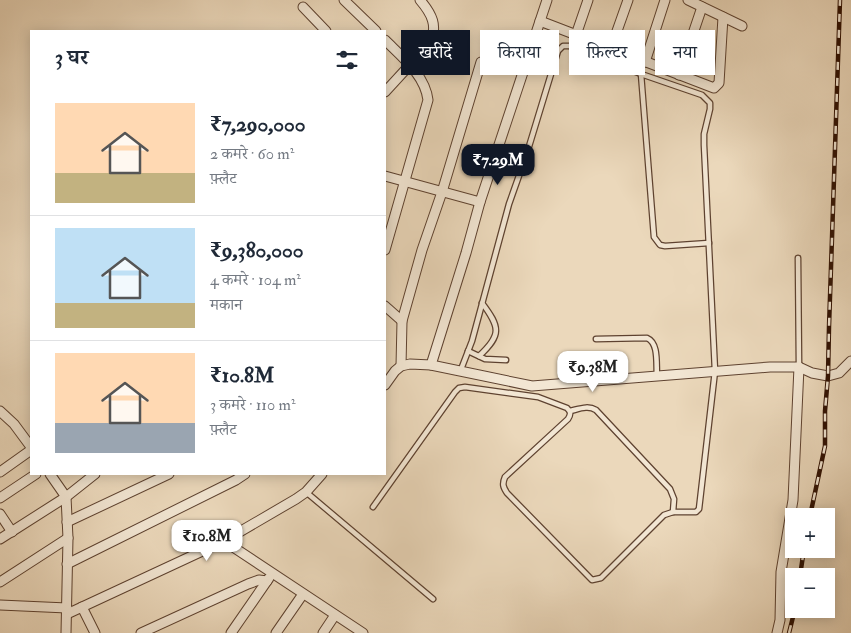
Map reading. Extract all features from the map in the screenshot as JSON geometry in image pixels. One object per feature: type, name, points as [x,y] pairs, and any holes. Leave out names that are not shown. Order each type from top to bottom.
[{"type":"street","points":[[344,0],[375,30]]},
{"type":"street","points":[[420,0],[433,21],[435,30]]},
{"type":"street","points":[[431,365],[480,202],[547,0]]},
{"type":"street","points":[[578,30],[588,0]]},
{"type":"street","points":[[617,30],[628,0]]},
{"type":"street","points":[[655,66],[645,62],[664,0]]},
{"type":"street","points":[[688,0],[742,26]]},
{"type":"street","points":[[303,7],[325,30]]},
{"type":"street","points":[[694,30],[702,7]]},
{"type":"street","points":[[679,75],[712,88],[718,85],[723,17]]},
{"type":"street","points":[[540,21],[569,32]]},
{"type":"street","points":[[386,41],[401,56]]},
{"type":"street","points":[[401,366],[402,321],[480,62]]},
{"type":"street","points":[[387,86],[401,73]]},
{"type":"street","points":[[386,247],[427,105],[427,94],[417,75]]},
{"type":"street","points":[[386,176],[480,202]]},
{"type":"street","points":[[386,307],[402,321]]},
{"type":"street","points":[[386,384],[401,366],[410,364],[431,365],[526,386],[770,367],[800,367],[812,373],[828,376],[839,373],[851,361]]},
{"type":"street","points":[[777,633],[780,620],[781,572],[793,500],[800,367]]},
{"type":"street","points":[[0,412],[19,430],[30,447]]},
{"type":"street","points":[[0,472],[30,450]]},
{"type":"street","points":[[0,498],[34,475]]},
{"type":"street","points":[[51,475],[66,497],[68,538],[66,633]]},
{"type":"street","points":[[0,539],[66,497],[94,475]]},
{"type":"street","points":[[67,522],[166,475]]},
{"type":"street","points":[[0,605],[67,611],[82,607],[224,541],[283,508],[306,492],[321,475]]},
{"type":"street","points":[[67,564],[235,477]]},
{"type":"street","points":[[0,514],[12,532]]},
{"type":"street","points":[[0,582],[68,538]]},
{"type":"street","points":[[224,541],[269,577],[303,594],[363,633]]},
{"type":"street","points":[[140,633],[248,584],[269,577]]},
{"type":"street","points":[[230,633],[269,577]]},
{"type":"street","points":[[276,633],[303,594]]},
{"type":"street","points":[[82,607],[95,633]]},
{"type":"street","points":[[323,633],[335,615]]},
{"type":"lane","points":[[460,372],[482,303],[509,204],[558,51],[563,46],[569,46]]},
{"type":"lane","points":[[641,75],[654,237],[660,244],[665,246],[709,243]]},
{"type":"lane","points":[[570,411],[568,419],[505,477],[503,487],[506,493],[592,580],[601,578],[664,515],[673,512],[696,512],[701,505],[715,371],[704,134],[710,103],[702,95],[644,75]]},
{"type":"lane","points":[[798,258],[800,367]]},
{"type":"lane","points":[[479,356],[490,345],[496,334],[493,320],[482,303]]},
{"type":"lane","points":[[596,339],[647,338],[652,340],[655,345],[657,376]]},
{"type":"lane","points":[[468,351],[489,360],[506,360]]},
{"type":"lane","points":[[373,507],[459,388],[465,387],[538,397],[567,408],[570,411]]},
{"type":"lane","points":[[570,411],[587,407],[592,407],[596,410],[670,489],[674,498],[673,512]]},
{"type":"lane","points":[[306,492],[432,599]]},
{"type":"railway","points":[[812,508],[825,446],[840,0]]},
{"type":"railway","points":[[801,568],[803,558]]},
{"type":"railway","points":[[789,633],[793,618]]}]
